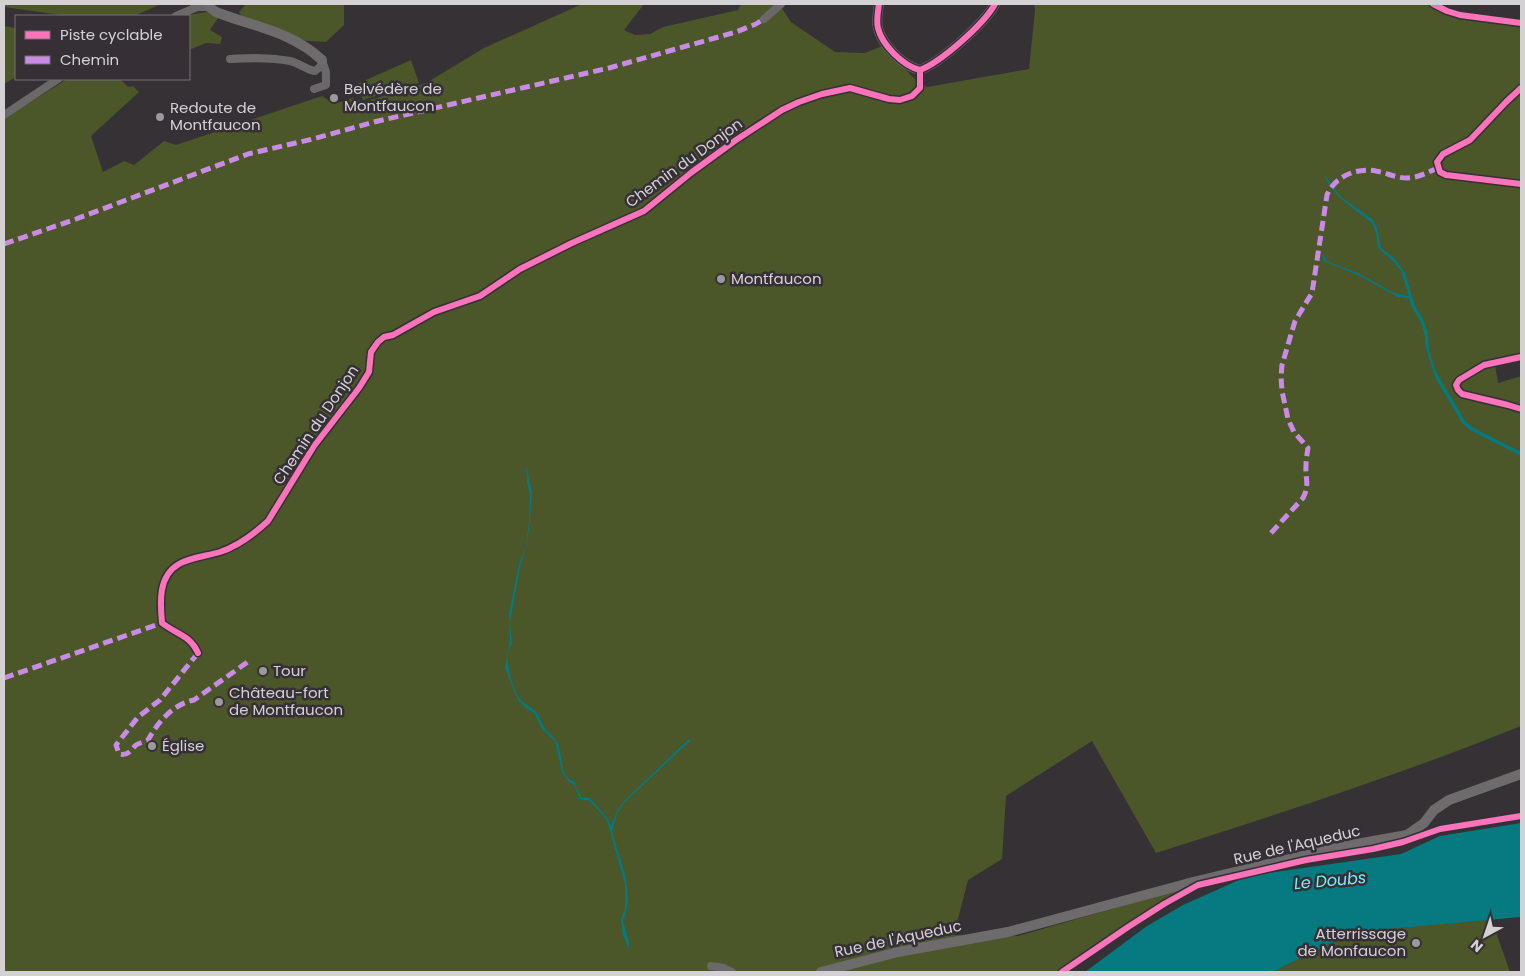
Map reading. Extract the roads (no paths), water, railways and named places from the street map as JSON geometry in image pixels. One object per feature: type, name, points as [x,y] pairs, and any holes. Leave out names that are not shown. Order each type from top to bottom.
[{"type":"street","points":[[764,19],[781,4]]},
{"type":"street","points":[[879,4],[878,27],[884,42],[902,61],[920,70],[948,52],[977,27],[995,4]]},
{"type":"street","points":[[1433,4],[1460,15],[1521,23]]},
{"type":"street","points":[[178,15],[197,7],[209,5],[216,12],[281,33],[310,50],[322,60],[326,72],[326,85],[314,89]]},
{"type":"street","points":[[230,59],[284,60],[298,63],[316,71],[321,66],[322,60]]},
{"type":"street","name":"Chemin du Donjon","points":[[198,653],[191,641],[170,630],[162,623],[161,593],[166,576],[178,564],[229,548],[257,531],[268,521],[314,446],[359,388],[369,372],[371,352],[378,342],[434,312],[480,296],[520,269],[572,243],[644,211],[692,172],[782,110],[822,94],[850,88],[889,100],[900,100],[912,96],[920,88],[920,70]]},
{"type":"street","points":[[4,115],[56,80]]},
{"type":"street","points":[[1521,88],[1470,140],[1443,154],[1437,162],[1440,172],[1446,175],[1521,184]]},
{"type":"street","points":[[1521,357],[1484,365],[1459,380],[1456,385],[1462,394],[1508,404],[1521,409]]},
{"type":"street","name":"Rue de l'Aqueduc","points":[[821,972],[898,952],[1008,932],[1193,882],[1340,847],[1407,835],[1424,823],[1434,810],[1449,800],[1521,774]]},
{"type":"street","points":[[711,966],[724,968],[732,972]]},
{"type":"water","points":[[1324,174],[1341,197],[1372,219],[1377,227],[1381,248],[1395,259],[1405,273],[1415,306],[1423,319],[1428,334],[1429,351],[1436,372],[1465,421],[1472,427],[1521,452],[1521,456],[1470,430],[1462,423],[1435,377],[1425,345],[1425,336],[1421,322],[1411,306],[1409,298],[1398,297],[1360,276],[1324,261],[1322,255],[1329,262],[1360,274],[1394,293],[1409,296],[1401,271],[1378,248],[1376,232],[1372,223],[1340,198],[1328,183]]},
{"type":"water","points":[[526,466],[532,493],[530,520],[527,544],[520,567],[510,623],[512,644],[508,656],[511,679],[520,699],[537,713],[544,727],[556,740],[564,771],[575,782],[582,798],[590,798],[608,819],[611,826],[617,811],[624,801],[689,739],[690,741],[624,803],[617,814],[612,832],[627,888],[627,910],[623,921],[629,949],[623,935],[621,919],[625,909],[625,884],[606,819],[590,801],[580,799],[574,785],[569,782],[562,772],[555,741],[542,729],[534,713],[518,700],[505,668],[510,641],[509,614],[519,564],[526,547],[529,521],[530,494]]},
{"type":"water","name":"Le Doubs","points":[[1521,823],[1521,917],[1354,932],[1272,972],[1085,972],[1147,926],[1183,905],[1248,876],[1401,854],[1440,836]]},
{"type":"place","name":"Belvédère de Montfaucon","points":[[334,98]]},
{"type":"place","name":"Redoute de Montfaucon","points":[[160,117]]},
{"type":"place","name":"Montfaucon","points":[[721,279]]},
{"type":"place","name":"Tour","points":[[263,671]]},
{"type":"place","name":"Château-fort de Montfaucon","points":[[219,702]]},
{"type":"place","name":"Église","points":[[152,746]]},
{"type":"place","name":"Atterrissage de Monfaucon","points":[[1416,943]]}]
